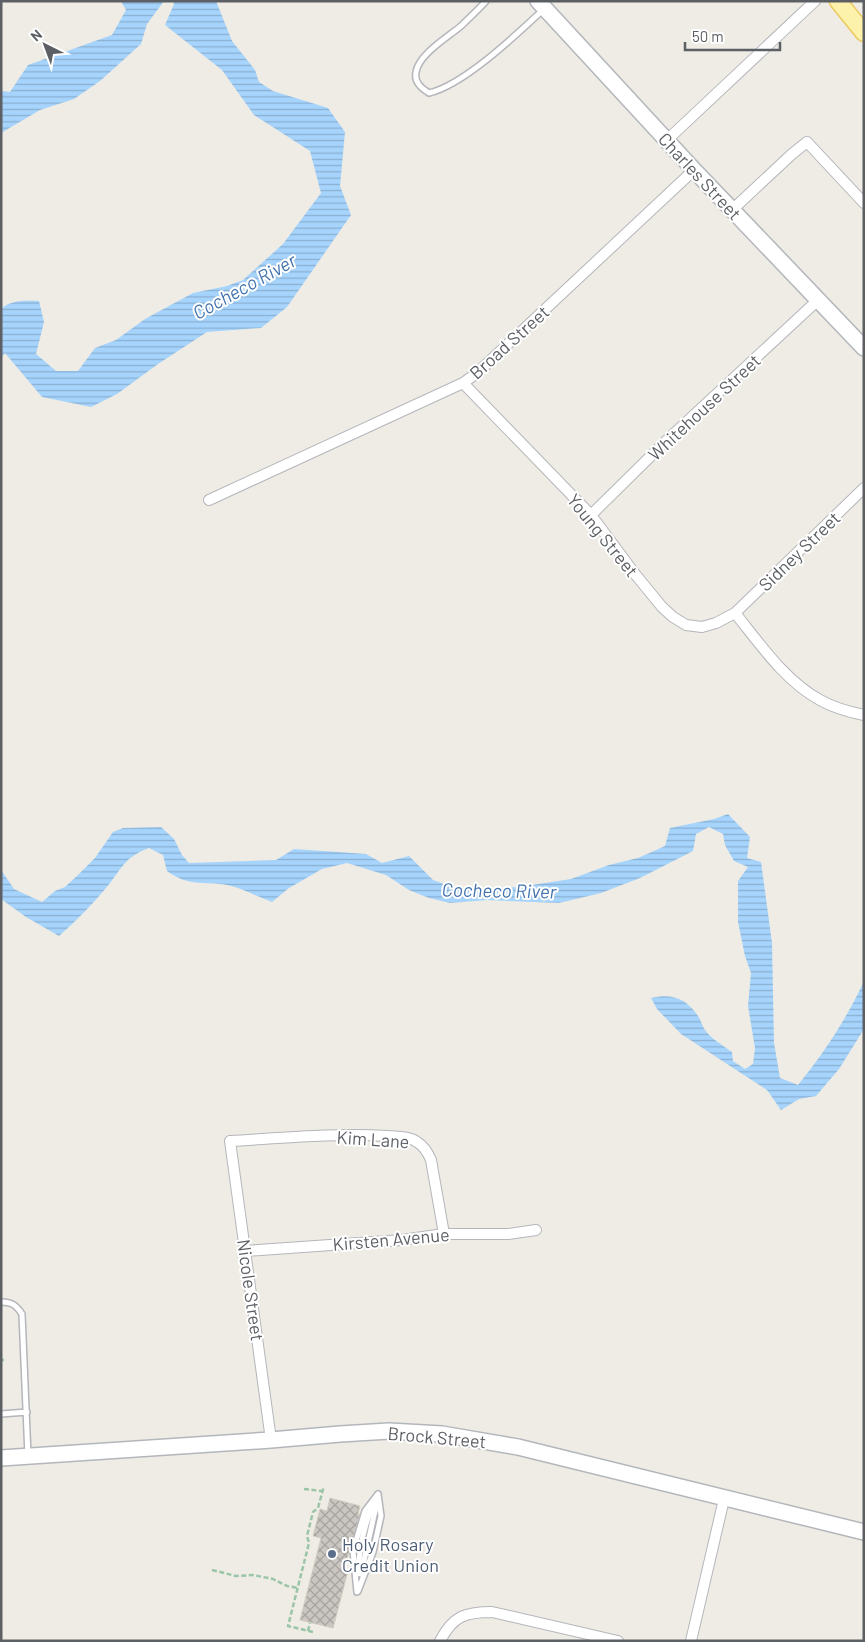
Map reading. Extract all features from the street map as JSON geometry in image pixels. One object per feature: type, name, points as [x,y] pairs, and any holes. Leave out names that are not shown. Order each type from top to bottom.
[{"type":"main road","points":[[838,1],[864,33]]},
{"type":"street","points":[[666,140],[815,1]]},
{"type":"street","name":"Charles Street","points":[[541,5],[694,170],[864,348]]},
{"type":"street","points":[[732,210],[792,154],[808,142],[864,203]]},
{"type":"street","name":"Broad Street","points":[[209,500],[463,383],[477,373],[694,170]]},
{"type":"street","name":"Whitehouse Street","points":[[591,515],[664,443],[818,300]]},
{"type":"street","name":"Young Street","points":[[463,383],[591,515],[635,574],[662,607],[673,617],[686,625],[702,628],[734,613]]},
{"type":"street","name":"Sidney Street","points":[[734,613],[864,488]]},
{"type":"street","points":[[734,613],[785,673],[806,691],[833,706],[864,715]]},
{"type":"street","name":"Kim Lane","points":[[230,1141],[342,1135],[394,1136],[418,1142],[426,1150],[431,1160],[444,1234]]},
{"type":"street","name":"Nicole Street","points":[[230,1141],[271,1440]]},
{"type":"street","name":"Kirsten Avenue","points":[[245,1251],[402,1240],[444,1234],[508,1234],[536,1230]]},
{"type":"street","name":"Brock Street","points":[[1,1458],[389,1431],[442,1434],[518,1448],[864,1532]]},
{"type":"street","points":[[691,1641],[724,1499]]},
{"type":"street","points":[[440,1641],[447,1628],[458,1617],[483,1612],[492,1612],[618,1641]]},
{"type":"lane","points":[[486,1],[461,26],[426,54],[418,65],[415,74],[417,83],[422,89],[429,93],[438,91],[453,83],[514,37],[541,5]]},
{"type":"lane","points":[[1,1302],[10,1302],[22,1314],[28,1456]]},
{"type":"lane","points":[[1,1414],[27,1412]]},
{"type":"lane","points":[[378,1494],[381,1516],[373,1552],[357,1592],[359,1551],[369,1514],[378,1494]]},
{"type":"path","points":[[313,1632],[288,1626],[309,1543],[307,1536],[324,1486]]},
{"type":"path","points":[[304,1489],[322,1491]]},
{"type":"path","points":[[212,1570],[236,1576],[253,1575],[298,1588]]},
{"type":"path","points":[[308,1631],[310,1623]]},
{"type":"water","points":[[121,1],[164,1],[147,24],[141,44],[100,81],[74,99],[40,110],[1,133],[1,91],[10,92],[28,65],[112,35],[126,10]]},
{"type":"water","name":"Cocheco River","points":[[173,1],[216,1],[232,41],[255,70],[259,82],[273,91],[328,108],[345,132],[340,186],[351,215],[287,307],[261,328],[207,332],[117,394],[91,407],[42,397],[5,353],[1,358],[1,309],[15,302],[39,301],[44,322],[36,354],[56,371],[78,371],[95,348],[116,340],[145,319],[193,293],[227,286],[243,280],[283,244],[321,193],[310,151],[254,115],[222,70],[165,25],[174,4]]},
{"type":"water","name":"Cocheco River","points":[[728,814],[750,837],[747,858],[761,862],[772,943],[774,1043],[780,1078],[798,1085],[834,1035],[864,981],[864,1029],[839,1069],[816,1096],[799,1099],[781,1110],[767,1090],[681,1034],[657,1009],[651,998],[666,996],[683,1001],[698,1016],[707,1033],[732,1052],[733,1061],[745,1069],[753,1064],[755,1048],[748,1006],[751,973],[745,956],[738,922],[738,881],[748,867],[734,861],[725,845],[723,834],[709,827],[696,834],[693,851],[640,878],[601,893],[559,903],[487,900],[450,903],[429,898],[409,890],[386,875],[347,863],[322,869],[289,888],[272,902],[233,886],[189,881],[175,876],[167,871],[163,855],[149,848],[134,855],[124,864],[95,901],[59,936],[26,917],[1,899],[1,870],[14,889],[42,902],[55,891],[65,887],[95,858],[113,832],[123,828],[161,827],[174,839],[182,855],[189,863],[276,860],[294,849],[366,854],[382,863],[409,856],[433,880],[461,890],[519,887],[571,879],[609,865],[638,858],[665,846],[670,828],[714,819]]},
{"type":"building","name":"Holy Rosary Credit Union","points":[[330,1498],[360,1506],[358,1514],[360,1514],[344,1570],[348,1571],[333,1628],[300,1620],[321,1538],[313,1536],[320,1509],[327,1511]]},
{"type":"place","name":"Holy Rosary Credit Union","points":[[332,1554]]}]
